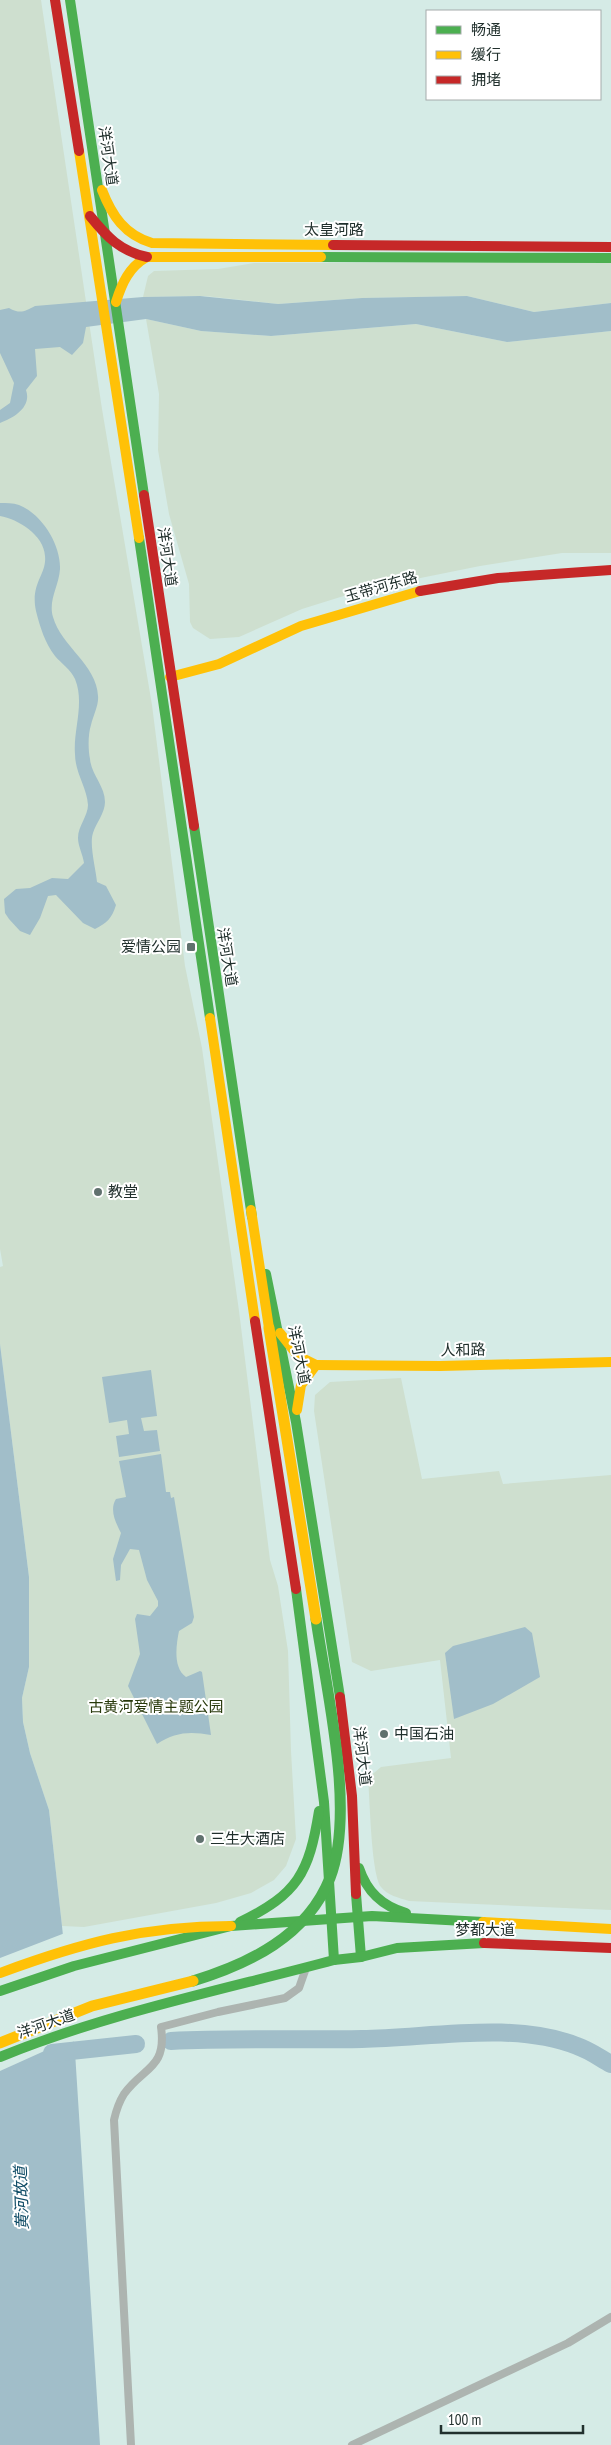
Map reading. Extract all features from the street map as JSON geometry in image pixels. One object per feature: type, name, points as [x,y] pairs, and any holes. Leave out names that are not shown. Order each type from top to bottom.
[{"type":"main road","name":"洋河大道","points":[[0,2057],[37,2040],[118,2016],[334,1960],[361,1957],[356,1917],[356,1855],[350,1772],[297,1426],[275,1330],[251,1210],[105,248],[90,216],[55,0]]},
{"type":"main road","name":"洋河大道","points":[[70,0],[242,1233],[288,1526],[322,1789],[333,1918],[334,1960]]},
{"type":"main road","name":"太皇河路","points":[[95,174],[109,209],[124,228],[142,241],[163,244],[611,247]]},
{"type":"main road","points":[[90,216],[104,234]]},
{"type":"main road","points":[[105,248],[163,244]]},
{"type":"main road","name":"太皇河路","points":[[105,248],[147,257],[611,258]]},
{"type":"main road","points":[[114,308],[122,281],[139,261],[147,257]]},
{"type":"main road","name":"玉带河东路","points":[[170,677],[219,664],[301,626],[417,591],[498,578],[611,570]]},
{"type":"main road","points":[[275,1330],[298,1356],[316,1365],[299,1389],[297,1426]]},
{"type":"main road","points":[[0,2043],[50,2021],[105,2002],[164,1988],[244,1963],[292,1931],[316,1904],[326,1886],[333,1866],[338,1837],[336,1766],[275,1330]]},
{"type":"main road","name":"人和路","points":[[316,1365],[440,1366],[611,1362]]},
{"type":"main road","points":[[0,1991],[115,1955],[231,1926],[274,1904],[296,1886],[307,1868],[314,1843],[322,1789]]},
{"type":"main road","points":[[356,1855],[361,1876],[374,1896],[382,1904],[392,1909],[434,1920]]},
{"type":"main road","name":"梦都大道","points":[[356,1917],[372,1916],[611,1930]]},
{"type":"main road","points":[[0,1973],[46,1956],[118,1936],[173,1927],[231,1926],[356,1917]]},
{"type":"main road","name":"梦都大道","points":[[361,1957],[397,1948],[473,1943],[611,1948]]},
{"type":"street","points":[[131,2445],[114,2120],[117,2108],[124,2094],[155,2065],[160,2054],[161,2027],[218,2012],[285,1998],[299,1988],[306,1968]]},
{"type":"street","points":[[352,2445],[568,2343],[611,2317]]},
{"type":"green space","name":"古黄河爱情主题公园","points":[[0,0],[41,0],[102,409],[152,705],[185,966],[202,1048],[239,1311],[270,1560],[278,1586],[288,1651],[296,1839],[286,1866],[274,1880],[251,1893],[216,1903],[84,1927],[62,1926],[49,1810],[30,1753],[23,1722],[22,1698],[29,1667],[29,1577],[0,1344],[0,1267],[3,1266],[0,1249]]},
{"type":"green space","points":[[611,262],[611,303],[534,312],[467,296],[362,298],[278,304],[205,296],[143,297],[148,276],[154,271],[218,269],[254,263]]},
{"type":"green space","points":[[146,319],[201,331],[271,336],[416,324],[507,342],[611,331],[611,553],[562,553],[480,566],[366,589],[302,609],[239,637],[210,639],[193,628],[190,622],[189,584],[169,514],[158,450],[159,394]]},
{"type":"green space","points":[[401,1378],[422,1479],[499,1471],[503,1484],[611,1475],[611,1910],[409,1901],[394,1896],[381,1887],[373,1852],[368,1778],[381,1767],[451,1758],[440,1660],[371,1671],[352,1662],[314,1411],[315,1395],[330,1382]]},
{"type":"water","points":[[200,296],[278,304],[362,298],[467,296],[534,312],[611,303],[611,331],[507,342],[416,324],[271,336],[201,331],[146,319],[86,327],[83,343],[72,355],[60,347],[35,349],[37,376],[26,390],[27,396],[24,407],[16,415],[0,423],[0,410],[10,403],[14,383],[0,353],[0,310],[9,308],[22,311],[35,306],[143,297]]},
{"type":"water","points":[[0,503],[17,504],[27,509],[42,523],[54,541],[60,569],[52,605],[53,617],[63,637],[92,675],[96,685],[98,699],[90,729],[89,751],[91,764],[103,791],[105,802],[104,810],[93,833],[92,850],[97,882],[106,886],[116,905],[108,920],[95,929],[83,923],[56,895],[48,896],[40,918],[30,935],[20,931],[5,913],[4,899],[16,889],[30,888],[52,878],[68,879],[84,863],[78,838],[88,805],[76,761],[75,745],[79,707],[78,688],[73,676],[48,646],[36,611],[35,593],[44,569],[44,548],[29,529],[22,524],[0,516]]},
{"type":"water","name":"黄河故道","points":[[0,1344],[29,1577],[29,1667],[22,1698],[23,1722],[30,1753],[49,1810],[62,1926],[75,2052],[100,2445],[0,2445]]},
{"type":"water","points":[[151,1370],[157,1416],[141,1418],[144,1431],[157,1430],[160,1451],[119,1457],[116,1436],[129,1434],[127,1420],[109,1423],[102,1377]]},
{"type":"water","points":[[161,1454],[166,1492],[170,1492],[171,1498],[174,1497],[194,1617],[192,1623],[179,1631],[176,1650],[177,1662],[186,1677],[200,1671],[202,1672],[211,1735],[196,1733],[176,1735],[157,1744],[128,1686],[140,1654],[135,1619],[137,1614],[150,1616],[158,1606],[158,1601],[147,1580],[139,1550],[130,1549],[121,1565],[120,1580],[116,1581],[113,1559],[121,1533],[113,1508],[116,1499],[126,1497],[119,1461]]},
{"type":"water","points":[[525,1627],[532,1633],[540,1677],[493,1704],[454,1719],[445,1653],[453,1646]]},
{"type":"pier","points":[[65,1933],[76,2041],[51,2048],[0,2071],[0,1958]]},
{"type":"waterway","points":[[171,2041],[362,2039],[471,2033],[526,2034],[552,2038],[581,2048],[611,2064]]},
{"type":"waterway","points":[[52,2053],[136,2044]]},
{"type":"traffic: fast","points":[[70,0],[144,495]]},
{"type":"traffic: fast","points":[[321,257],[611,258]]},
{"type":"traffic: fast","points":[[139,538],[210,1018]]},
{"type":"traffic: fast","points":[[194,826],[252,1217]]},
{"type":"traffic: fast","points":[[266,1274],[296,1422],[340,1697]]},
{"type":"traffic: fast","points":[[296,1589],[324,1802],[334,1960]]},
{"type":"traffic: fast","points":[[193,1981],[235,1966],[274,1945],[307,1916],[320,1898],[330,1878],[337,1851],[340,1819],[340,1785],[332,1714],[316,1619]]},
{"type":"traffic: fast","points":[[240,1922],[275,1902],[298,1879],[311,1851],[319,1811]]},
{"type":"traffic: fast","points":[[359,1868],[366,1884],[377,1897],[397,1910],[406,1913]]},
{"type":"traffic: fast","points":[[356,1894],[361,1957]]},
{"type":"traffic: fast","points":[[0,1991],[74,1966],[231,1926],[372,1916],[483,1922]]},
{"type":"traffic: fast","points":[[0,2057],[41,2041],[124,2015],[334,1960],[361,1957],[397,1948],[484,1943]]},
{"type":"traffic: slow","points":[[79,151],[139,538]]},
{"type":"traffic: slow","points":[[102,190],[110,208],[127,230],[152,243],[333,245]]},
{"type":"traffic: slow","points":[[116,302],[127,276],[135,266],[147,257],[321,257]]},
{"type":"traffic: slow","points":[[170,677],[219,664],[301,626],[420,591]]},
{"type":"traffic: slow","points":[[210,1018],[255,1321]]},
{"type":"traffic: slow","points":[[251,1210],[269,1328]]},
{"type":"traffic: slow","points":[[269,1328],[316,1619]]},
{"type":"traffic: slow","points":[[280,1333],[298,1356],[316,1365],[301,1385],[297,1410]]},
{"type":"traffic: slow","points":[[316,1365],[440,1366],[611,1362]]},
{"type":"traffic: slow","points":[[483,1922],[611,1929]]},
{"type":"traffic: slow","points":[[0,1973],[58,1953],[113,1938],[169,1929],[231,1926]]},
{"type":"traffic: slow","points":[[0,2043],[92,2006],[193,1981]]},
{"type":"traffic: jam","points":[[55,0],[79,151]]},
{"type":"traffic: jam","points":[[90,216],[115,242],[129,251],[147,257]]},
{"type":"traffic: jam","points":[[333,245],[611,247]]},
{"type":"traffic: jam","points":[[144,495],[194,826]]},
{"type":"traffic: jam","points":[[420,591],[498,578],[611,570]]},
{"type":"traffic: jam","points":[[255,1321],[296,1589]]},
{"type":"traffic: jam","points":[[340,1697],[352,1796],[356,1894]]},
{"type":"traffic: jam","points":[[484,1943],[611,1948]]},
{"type":"place","name":"爱情公园","points":[[191,947]]},
{"type":"place","name":"教堂","points":[[98,1192]]},
{"type":"place","name":"中国石油","points":[[384,1734]]},
{"type":"place","name":"三生大酒店","points":[[200,1839]]}]
